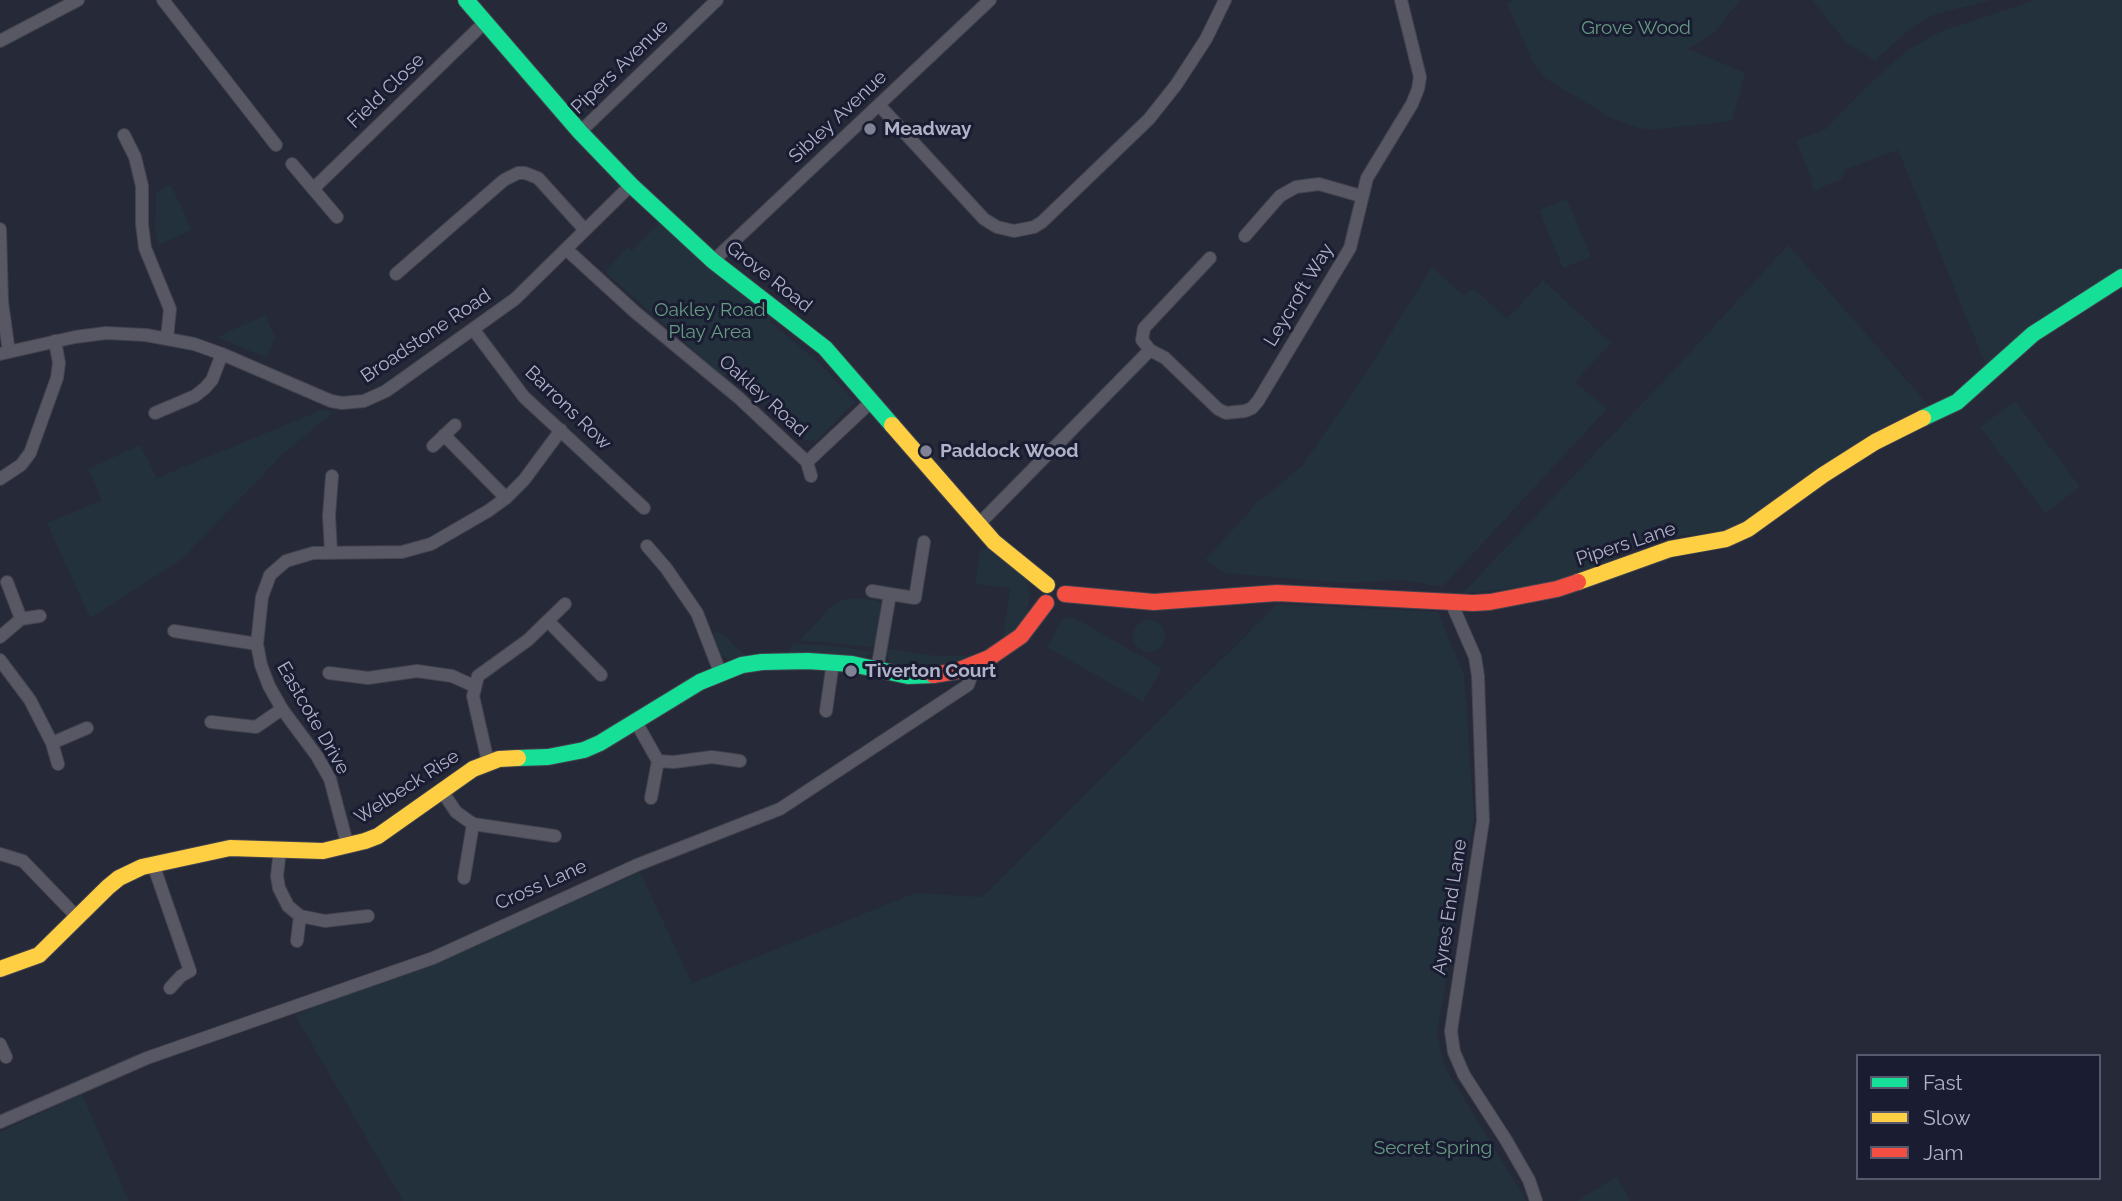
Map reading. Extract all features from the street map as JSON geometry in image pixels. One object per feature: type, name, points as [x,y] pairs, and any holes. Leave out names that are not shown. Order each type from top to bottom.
[{"type":"street","points":[[0,41],[78,0]]},
{"type":"street","points":[[163,0],[276,145]]},
{"type":"street","name":"Grove Road","points":[[466,0],[579,132],[631,185],[713,261],[825,348],[994,542],[1047,585],[1058,584],[1065,594]]},
{"type":"street","name":"Pipers Avenue","points":[[579,132],[717,0]]},
{"type":"street","name":"Sibley Avenue","points":[[713,261],[990,0]]},
{"type":"street","points":[[879,105],[984,219],[1014,231],[1034,227],[1149,119],[1176,85],[1206,39],[1225,0]]},
{"type":"street","name":"Leycroft Way","points":[[1150,350],[1166,358],[1218,409],[1234,414],[1252,408],[1346,256],[1367,178],[1412,104],[1418,89],[1420,78],[1401,0]]},
{"type":"street","name":"Field Close","points":[[313,189],[486,21]]},
{"type":"street","points":[[124,135],[135,157],[142,186],[145,248],[170,309],[167,338]]},
{"type":"street","points":[[292,164],[337,217]]},
{"type":"street","points":[[396,274],[504,180],[518,173],[538,178],[585,230]]},
{"type":"street","points":[[1245,236],[1280,196],[1296,187],[1319,184],[1361,196]]},
{"type":"street","name":"Broadstone Road","points":[[4,353],[55,341],[106,334],[146,335],[167,338],[222,354],[342,404],[363,401],[386,391],[515,299],[631,185]]},
{"type":"street","points":[[0,229],[4,353]]},
{"type":"street","name":"Oakley Road","points":[[566,248],[635,312],[739,398],[807,462],[811,476]]},
{"type":"street","points":[[978,525],[1150,350],[1142,340],[1141,331],[1210,258]]},
{"type":"street","name":"Pipers Lane","points":[[1065,594],[1153,602],[1277,593],[1490,602],[1558,589],[1670,549],[1726,539],[1748,529],[1875,442],[1957,402],[2033,334],[2122,277]]},
{"type":"street","name":"Barrons Row","points":[[473,329],[524,397],[644,508]]},
{"type":"street","points":[[0,479],[21,465],[30,453],[57,378],[59,363],[55,341]]},
{"type":"street","points":[[155,413],[195,396],[205,388],[212,380],[222,354]]},
{"type":"street","name":"Oakley Road","points":[[807,462],[872,401]]},
{"type":"street","points":[[433,446],[455,425]]},
{"type":"street","name":"Eastcote Drive","points":[[348,847],[330,779],[317,756],[282,709],[269,687],[261,665],[257,644],[262,597],[270,575],[286,561],[313,553],[379,553],[416,548],[442,537],[506,498],[524,480],[561,430]]},
{"type":"street","points":[[444,435],[506,498]]},
{"type":"street","points":[[331,552],[329,516],[332,476]]},
{"type":"street","points":[[872,591],[915,598],[924,542]]},
{"type":"street","points":[[647,546],[697,613],[720,672]]},
{"type":"street","points":[[7,582],[22,619]]},
{"type":"street","points":[[1047,585],[1042,594],[1046,603],[1059,605],[1065,594]]},
{"type":"street","points":[[877,670],[890,594]]},
{"type":"street","name":"Ayres End Lane","points":[[1451,602],[1475,657],[1478,676],[1483,821],[1451,1031],[1454,1052],[1464,1075],[1529,1180],[1536,1201]]},
{"type":"street","name":"Cross Lane","points":[[0,1122],[147,1058],[433,958],[638,865],[780,809],[968,685],[975,665],[1021,635],[1046,603]]},
{"type":"street","points":[[488,762],[473,696],[478,676],[528,640],[565,604]]},
{"type":"street","points":[[0,637],[22,619],[40,616]]},
{"type":"street","points":[[548,621],[601,675]]},
{"type":"street","points":[[174,631],[257,644]]},
{"type":"street","points":[[0,660],[30,700],[52,743],[58,764]]},
{"type":"street","name":"Welbeck Rise","points":[[0,969],[39,955],[120,878],[153,864],[230,848],[323,851],[348,847],[378,836],[473,769],[488,762],[513,757],[567,754],[600,743],[720,672],[762,662],[833,662],[922,676],[957,671],[975,665]]},
{"type":"street","points":[[826,710],[833,662]]},
{"type":"street","points":[[329,673],[368,678],[417,671],[432,672],[452,676],[474,686]]},
{"type":"street","points":[[211,722],[256,727],[282,709]]},
{"type":"street","points":[[636,722],[658,761],[651,798]]},
{"type":"street","points":[[52,743],[87,728]]},
{"type":"street","points":[[658,761],[674,762],[712,757],[740,761]]},
{"type":"street","points":[[442,791],[456,812],[473,824],[555,836]]},
{"type":"street","points":[[464,878],[473,824]]},
{"type":"street","points":[[280,850],[277,877],[279,888],[288,906],[300,916],[325,921],[368,916]]},
{"type":"street","points":[[0,854],[23,861],[78,918]]},
{"type":"street","points":[[153,864],[190,971],[170,988]]},
{"type":"street","points":[[297,941],[300,916]]},
{"type":"street","points":[[0,1044],[6,1057]]},
{"type":"green space","name":"Grove Wood","points":[[1512,0],[1740,0],[1715,32],[1688,49],[1745,73],[1732,121],[1650,130],[1612,118],[1546,79],[1534,64],[1507,4]]},
{"type":"green space","points":[[1812,0],[1992,0],[1936,14],[1913,26],[1875,61],[1846,42]]},
{"type":"green space","points":[[2035,0],[2122,0],[2122,269],[1987,368],[1898,150],[1846,169],[1842,179],[1813,191],[1811,178],[1796,140],[1825,130],[1907,50],[1944,30]]},
{"type":"green space","points":[[171,185],[192,230],[158,245],[155,228],[156,192]]},
{"type":"green space","points":[[1567,199],[1591,257],[1563,268],[1539,210]]},
{"type":"green space","name":"Oakley Road Play Area","points":[[661,221],[774,317],[770,322],[818,362],[855,402],[817,440],[805,440],[729,370],[723,376],[605,272],[627,247],[632,251]]},
{"type":"green space","points":[[1788,245],[1931,408],[1742,524],[1715,534],[1669,536],[1643,543],[1586,575],[1557,584],[1463,593],[1688,355]]},
{"type":"green space","points":[[1432,267],[1464,296],[1473,288],[1507,319],[1543,280],[1611,343],[1575,382],[1607,409],[1442,587],[1402,580],[1345,583],[1225,573],[1205,560],[1258,502],[1302,466],[1371,365]]},
{"type":"green space","points":[[265,315],[275,337],[267,358],[217,337]]},
{"type":"green space","points":[[2015,401],[2080,487],[2045,513],[1980,427]]},
{"type":"green space","points":[[324,409],[333,412],[282,455],[181,560],[90,618],[47,523],[102,500],[88,469],[140,445],[157,478]]},
{"type":"green space","points":[[988,546],[1026,577],[1030,594],[1028,611],[1020,628],[1003,641],[1010,588],[975,584],[980,551]]},
{"type":"green space","points":[[854,598],[881,603],[876,646],[800,640],[838,601]]},
{"type":"green space","name":"Secret Spring","points":[[1277,604],[1438,612],[1464,675],[1474,818],[1437,1033],[1444,1066],[1527,1201],[403,1201],[295,1015],[361,988],[429,966],[640,872],[692,983],[915,893],[982,897]]},
{"type":"green space","points":[[1073,617],[1162,668],[1143,702],[1047,647],[1062,620]]},
{"type":"green space","points":[[1149,620],[1160,625],[1165,636],[1160,647],[1149,652],[1138,647],[1133,636],[1138,625]]},
{"type":"green space","points":[[713,633],[724,634],[744,655],[729,660],[720,655]]},
{"type":"green space","points":[[794,644],[835,646],[873,652],[866,657],[787,653]]},
{"type":"green space","points":[[889,649],[937,656],[981,655],[921,671],[890,663],[886,652]]},
{"type":"green space","points":[[82,1094],[129,1201],[0,1201],[0,1132]]},
{"type":"green space","points":[[1617,1176],[1630,1201],[1577,1201]]},
{"type":"traffic: fast","points":[[466,0],[580,132],[631,185],[713,261],[825,348],[892,425]]},
{"type":"traffic: fast","points":[[1923,418],[1957,402],[2033,334],[2122,277]]},
{"type":"traffic: fast","points":[[518,758],[548,757],[584,750],[700,682],[742,665],[808,661],[852,664],[908,676],[933,675]]},
{"type":"traffic: slow","points":[[1578,582],[1670,549],[1726,539],[1748,529],[1823,475],[1875,442],[1923,418]]},
{"type":"traffic: slow","points":[[892,425],[994,542],[1047,585]]},
{"type":"traffic: slow","points":[[0,969],[39,955],[108,887],[119,878],[142,867],[230,848],[323,851],[365,841],[378,836],[473,769],[499,759],[518,758]]},
{"type":"traffic: jam","points":[[1065,594],[1154,602],[1277,593],[1473,603],[1557,589],[1578,582]]},
{"type":"traffic: jam","points":[[933,675],[957,671],[989,658],[1021,636],[1046,603]]},
{"type":"place","name":"Meadway","points":[[870,129]]},
{"type":"place","name":"Paddock Wood","points":[[926,451]]},
{"type":"place","name":"Tiverton Court","points":[[851,671]]}]
